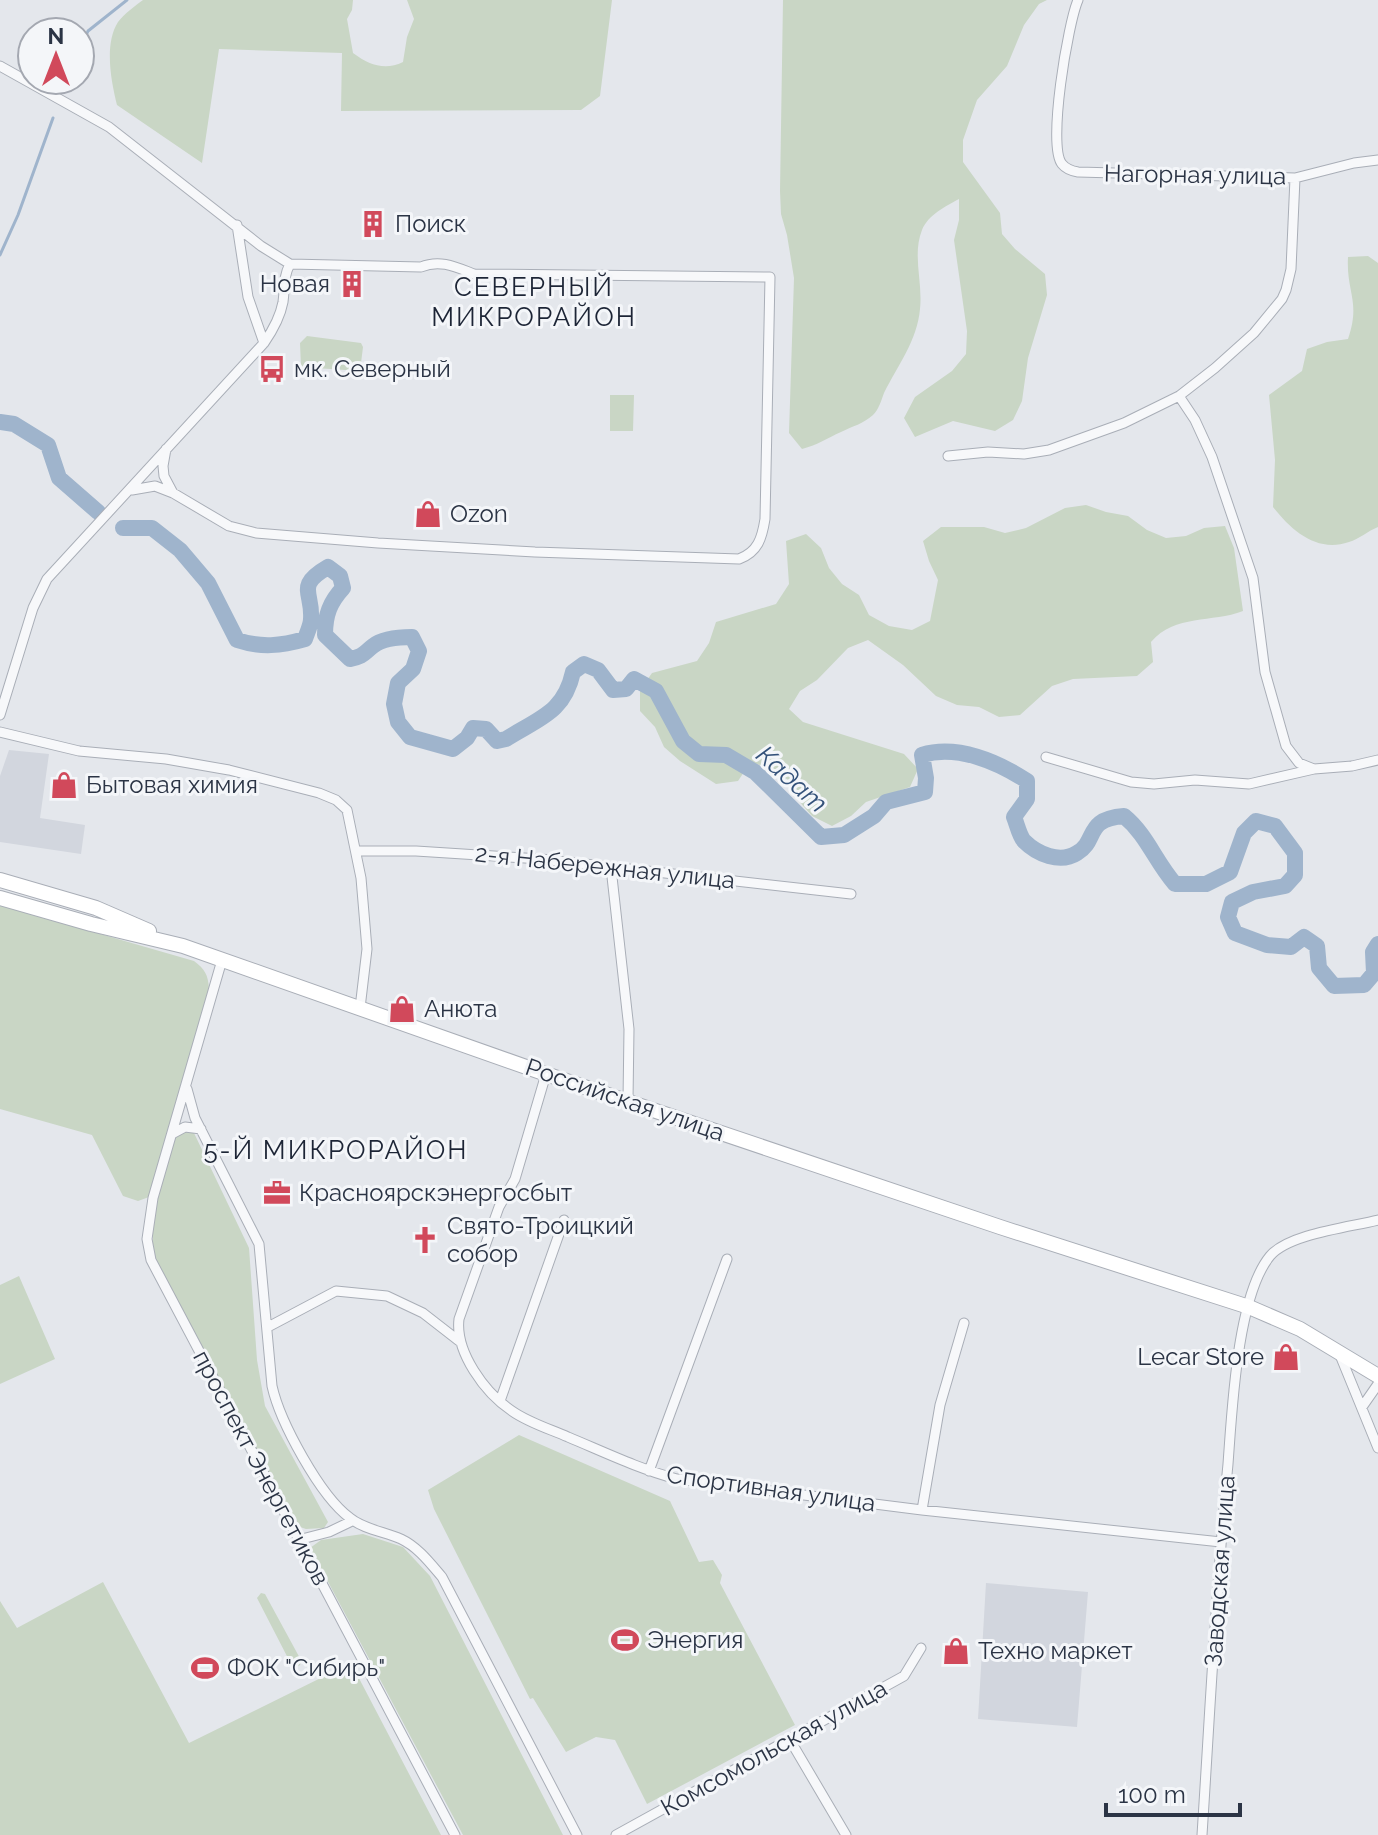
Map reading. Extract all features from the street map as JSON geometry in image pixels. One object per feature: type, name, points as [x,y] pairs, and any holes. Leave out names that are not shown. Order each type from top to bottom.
[{"type":"street","name":"Нагорная улица","points":[[1078,0],[1067,34],[1062,73],[1057,149],[1061,164],[1078,172],[1295,178],[1378,160]]},
{"type":"street","points":[[0,66],[109,127],[261,246],[290,264],[421,267],[431,262],[448,264],[474,274],[770,277],[765,519],[763,534],[756,548],[750,555],[739,559],[535,552],[292,537],[229,526],[173,493],[155,486],[139,487],[129,492]]},
{"type":"street","points":[[948,456],[988,452],[1039,453],[1124,423],[1179,396],[1215,368],[1254,333],[1282,299],[1291,269],[1295,178]]},
{"type":"street","points":[[237,225],[248,297],[264,343]]},
{"type":"street","points":[[0,715],[38,594],[47,579],[264,343],[278,321],[285,274],[290,264]]},
{"type":"street","points":[[1179,396],[1195,420],[1212,457],[1253,578],[1265,672],[1286,746],[1299,763],[1314,769]]},
{"type":"street","points":[[166,449],[164,476],[173,493]]},
{"type":"street","points":[[0,732],[79,751],[166,759],[229,770],[336,800],[347,810],[357,851],[367,949],[360,1008]]},
{"type":"street","points":[[1046,757],[1131,782],[1154,784],[1195,780],[1249,784],[1314,769],[1378,760]]},
{"type":"street","name":"2-я Набережная улица","points":[[357,851],[463,853],[541,859],[851,894]]},
{"type":"street","points":[[611,868],[629,1029],[628,1100]]},
{"type":"street","points":[[0,880],[96,908],[183,946]]},
{"type":"street","name":"Российская улица","points":[[0,898],[183,946],[546,1074],[1249,1307],[1300,1329],[1378,1376]]},
{"type":"street","name":"проспект Энергетиков","points":[[222,960],[148,1221],[151,1260],[455,1835]]},
{"type":"street","points":[[459,1341],[459,1319],[499,1207],[515,1179],[546,1074]]},
{"type":"street","name":"проспект Энергетиков","points":[[186,1087],[201,1129],[259,1244],[276,1401],[316,1479],[331,1501],[352,1521],[404,1540],[422,1554],[442,1577],[577,1835]]},
{"type":"street","points":[[172,1134],[185,1127],[201,1129]]},
{"type":"street","points":[[500,1401],[564,1220]]},
{"type":"street","points":[[1249,1307],[1265,1263],[1279,1247],[1378,1220]]},
{"type":"street","points":[[649,1471],[727,1259]]},
{"type":"street","points":[[268,1327],[336,1291],[387,1296],[423,1313],[459,1341]]},
{"type":"street","name":"Заводская улица","points":[[1202,1835],[1221,1542],[1237,1367],[1249,1307]]},
{"type":"street","points":[[922,1510],[940,1405],[964,1323]]},
{"type":"street","name":"Спортивная улица","points":[[459,1341],[487,1387],[500,1401],[523,1417],[649,1471],[677,1479],[922,1510],[1221,1542]]},
{"type":"street","points":[[1340,1355],[1378,1448]]},
{"type":"street","points":[[1362,1407],[1378,1384]]},
{"type":"street","points":[[298,1540],[329,1532],[352,1521]]},
{"type":"street","name":"Комсомольская улица","points":[[616,1835],[904,1676],[921,1648]]},
{"type":"street","points":[[790,1740],[846,1835]]},
{"type":"shaded area","points":[[9,750],[49,754],[40,818],[85,825],[81,854],[0,842],[0,776]]},
{"type":"shaded area","points":[[986,1583],[1088,1592],[1077,1727],[978,1719]]},
{"type":"green space","points":[[143,0],[353,0],[347,19],[353,53],[365,61],[383,66],[403,62],[414,19],[407,0],[612,0],[600,96],[581,110],[341,111],[342,53],[219,49],[202,163],[117,105],[111,74],[111,41],[118,22]]},
{"type":"green space","points":[[783,0],[1047,0],[1039,4],[1024,25],[1007,66],[977,100],[963,140],[963,162],[1000,213],[1002,234],[1045,274],[1047,295],[1028,358],[1022,401],[1013,420],[995,431],[953,421],[915,437],[904,418],[915,397],[952,371],[966,354],[967,331],[954,240],[959,220],[959,199],[933,215],[922,230],[918,249],[921,299],[918,321],[911,342],[875,413],[862,423],[802,449],[789,433],[794,278],[781,214],[780,191]]},
{"type":"green space","points":[[1368,256],[1378,263],[1378,527],[1349,542],[1326,545],[1297,532],[1273,507],[1275,460],[1269,395],[1302,371],[1307,349],[1348,339],[1353,306],[1348,257]]},
{"type":"green space","points":[[307,336],[361,343],[360,371],[301,367],[300,343]]},
{"type":"green space","points":[[610,395],[634,395],[633,431],[610,431]]},
{"type":"green space","points":[[1086,505],[1128,516],[1147,530],[1166,538],[1225,526],[1234,548],[1243,611],[1182,623],[1161,633],[1151,642],[1153,662],[1137,676],[1073,679],[1052,686],[1020,715],[999,717],[979,707],[957,705],[936,696],[903,665],[868,640],[848,648],[817,680],[800,691],[789,709],[803,722],[904,754],[918,769],[910,787],[866,802],[851,816],[832,826],[812,816],[797,799],[788,780],[771,767],[750,763],[738,781],[716,784],[664,747],[655,727],[640,711],[640,690],[652,673],[697,661],[709,643],[716,622],[776,604],[789,584],[786,541],[806,534],[821,548],[829,568],[842,584],[859,595],[869,615],[889,626],[912,630],[930,621],[938,580],[923,541],[941,527],[984,527],[1005,533],[1026,528],[1065,508]]},
{"type":"green space","points":[[0,905],[194,961],[205,973],[209,988],[149,1197],[138,1201],[123,1196],[92,1135],[0,1109]]},
{"type":"green space","points":[[186,1132],[194,1133],[249,1248],[257,1360],[265,1406],[328,1522],[324,1528],[297,1526],[154,1258],[155,1214],[163,1171],[171,1142]]},
{"type":"green space","points":[[19,1276],[55,1359],[0,1384],[0,1285]]},
{"type":"green space","name":"Энергия","points":[[519,1435],[670,1501],[699,1562],[713,1560],[722,1575],[720,1583],[795,1725],[647,1804],[615,1740],[596,1737],[566,1752],[533,1698],[530,1699],[434,1509],[428,1490]]},
{"type":"green space","points":[[363,1534],[403,1547],[430,1576],[563,1835],[463,1835],[310,1548],[321,1540]]},
{"type":"green space","points":[[103,1582],[189,1743],[351,1663],[441,1835],[0,1835],[0,1601],[17,1628]]},
{"type":"green space","points":[[261,1593],[265,1594],[302,1662],[299,1666],[291,1664],[257,1598]]},
{"type":"waterway","points":[[96,25],[127,0]]},
{"type":"waterway","points":[[0,255],[53,118]]},
{"type":"waterway","name":"Кадат","points":[[0,422],[14,424],[48,445],[59,478],[98,512]]},
{"type":"waterway","name":"Кадат","points":[[123,528],[152,528],[180,550],[208,583],[237,640],[254,644],[279,645],[305,639],[311,619],[309,585],[328,567],[340,576],[343,588],[329,609],[325,635],[350,659],[361,656],[382,641],[397,638],[412,637],[419,651],[413,669],[398,683],[394,704],[398,722],[410,737],[453,749],[467,738],[473,728],[486,729],[497,741],[506,739],[557,706],[573,672],[584,664],[598,670],[613,690],[626,689],[634,679],[656,691],[683,741],[699,754],[726,755],[755,772],[821,837],[844,835],[874,816],[886,802],[925,792],[922,755],[963,753],[1003,767],[1027,781],[1027,799],[1014,817],[1024,841],[1049,856],[1063,858],[1077,853],[1103,821],[1124,816],[1139,831],[1175,884],[1206,884],[1230,872],[1244,833],[1256,821],[1275,826],[1295,853],[1295,875],[1285,886],[1253,892],[1232,902],[1228,917],[1235,933],[1267,945],[1291,947],[1304,937],[1317,946],[1319,968],[1334,986],[1364,985],[1374,973],[1373,952],[1378,944]]},
{"type":"place","name":"Поиск","points":[[373,224]]},
{"type":"place","name":"Новая","points":[[352,284]]},
{"type":"place","name":"мк. Северный","points":[[272,369]]},
{"type":"place","name":"Ozon","points":[[428,514]]},
{"type":"place","name":"Бытовая химия","points":[[64,785]]},
{"type":"place","name":"Анюта","points":[[402,1009]]},
{"type":"place","name":"Красноярскэнергосбыт","points":[[277,1193]]},
{"type":"place","name":"Свято-Троицкий собор","points":[[425,1240]]},
{"type":"place","name":"Lecar Store","points":[[1286,1357]]},
{"type":"place","name":"Энергия","points":[[625,1640]]},
{"type":"place","name":"Техно маркет","points":[[956,1651]]},
{"type":"place","name":"ФОК \"Сибирь\"","points":[[205,1668]]},
{"type":"district","name":"СЕВЕРНЫЙ МИКРОРАЙОН","points":[[534,302]]},
{"type":"district","name":"5-Й МИКРОРАЙОН","points":[[336,1150]]}]
